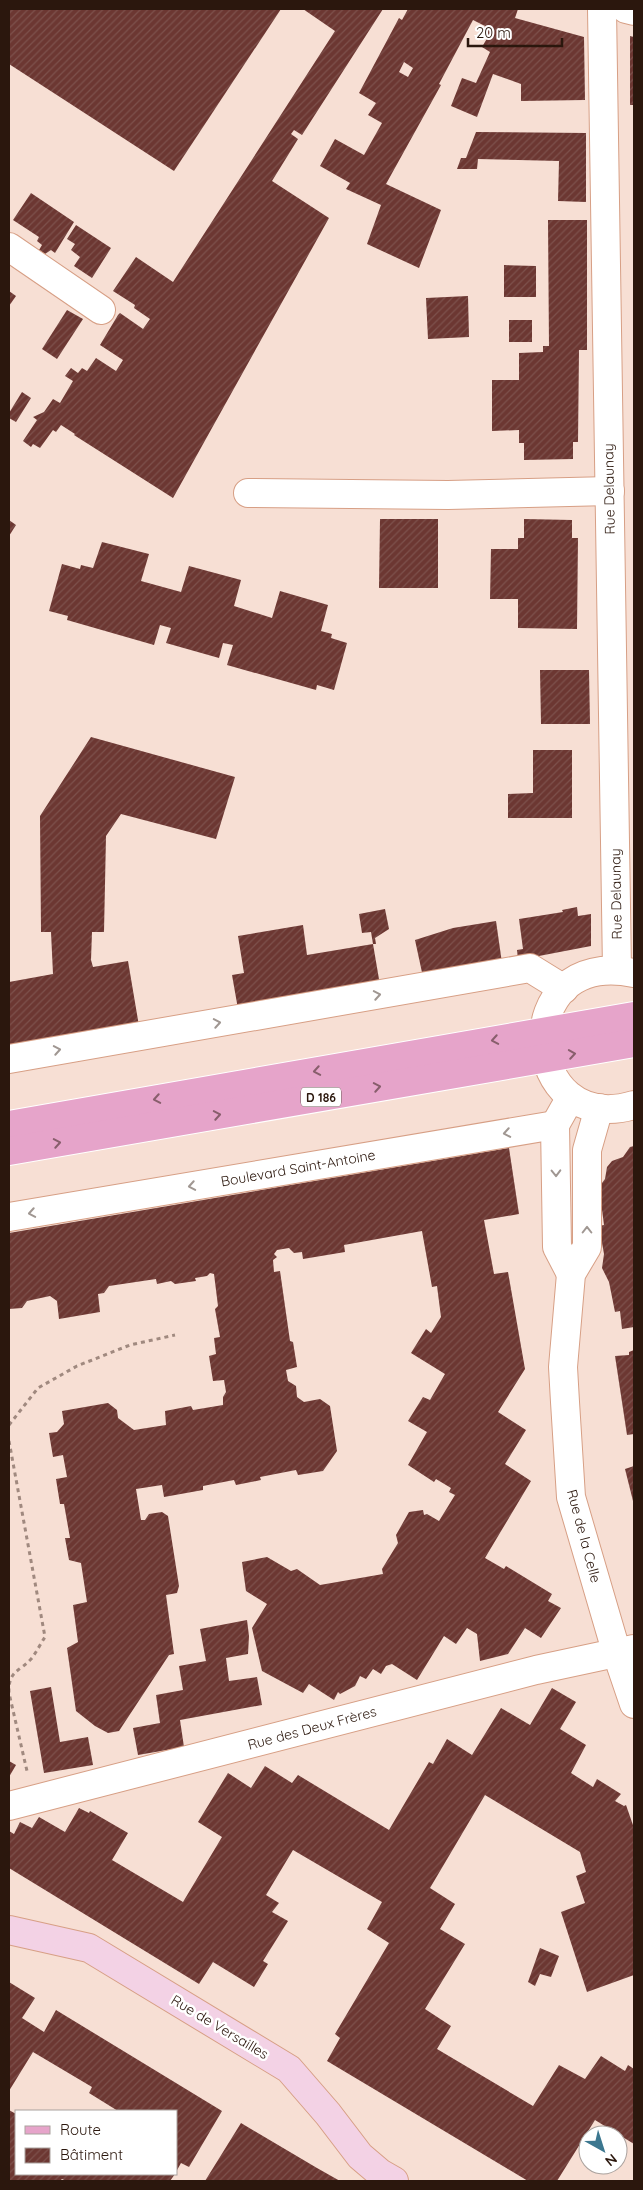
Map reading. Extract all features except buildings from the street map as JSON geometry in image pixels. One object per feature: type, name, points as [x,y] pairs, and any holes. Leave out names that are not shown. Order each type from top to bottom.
[{"type":"main road","name":"D 186","points":[[9,1151],[544,1045],[634,1016]]},
{"type":"main road","name":"D 186","points":[[9,1125],[544,1045],[634,1044]]},
{"type":"main road","name":"Rue de Versailles","points":[[9,1930],[89,1948],[289,2069],[328,2114],[360,2156],[380,2173],[394,2181]]},
{"type":"street","name":"Rue Delaunay","points":[[602,9],[610,491],[626,971]]},
{"type":"street","points":[[626,9],[634,11]]},
{"type":"street","points":[[9,247],[101,310]]},
{"type":"street","points":[[248,494],[448,495],[610,491]]},
{"type":"street","points":[[9,1059],[530,968],[564,989]]},
{"type":"street","points":[[626,971],[598,971],[580,977],[564,989],[554,1001],[547,1015],[544,1045],[551,1074],[571,1096],[599,1108],[621,1109],[634,1105]]},
{"type":"street","points":[[571,1096],[556,1125],[557,1246],[571,1274]]},
{"type":"street","name":"Rue de la Celle","points":[[599,1108],[587,1150],[587,1247],[571,1274],[563,1367],[571,1497],[626,1652],[634,1704]]},
{"type":"street","name":"Boulevard Saint-Antoine","points":[[9,1217],[556,1125]]},
{"type":"street","name":"Rue des Deux Frères","points":[[21,1803],[536,1670],[626,1652]]},
{"type":"path","points":[[9,1425],[38,1388],[77,1366],[130,1345],[175,1335]]},
{"type":"path","points":[[9,1441],[45,1637],[32,1659],[16,1671],[9,1682],[21,1803]]}]
